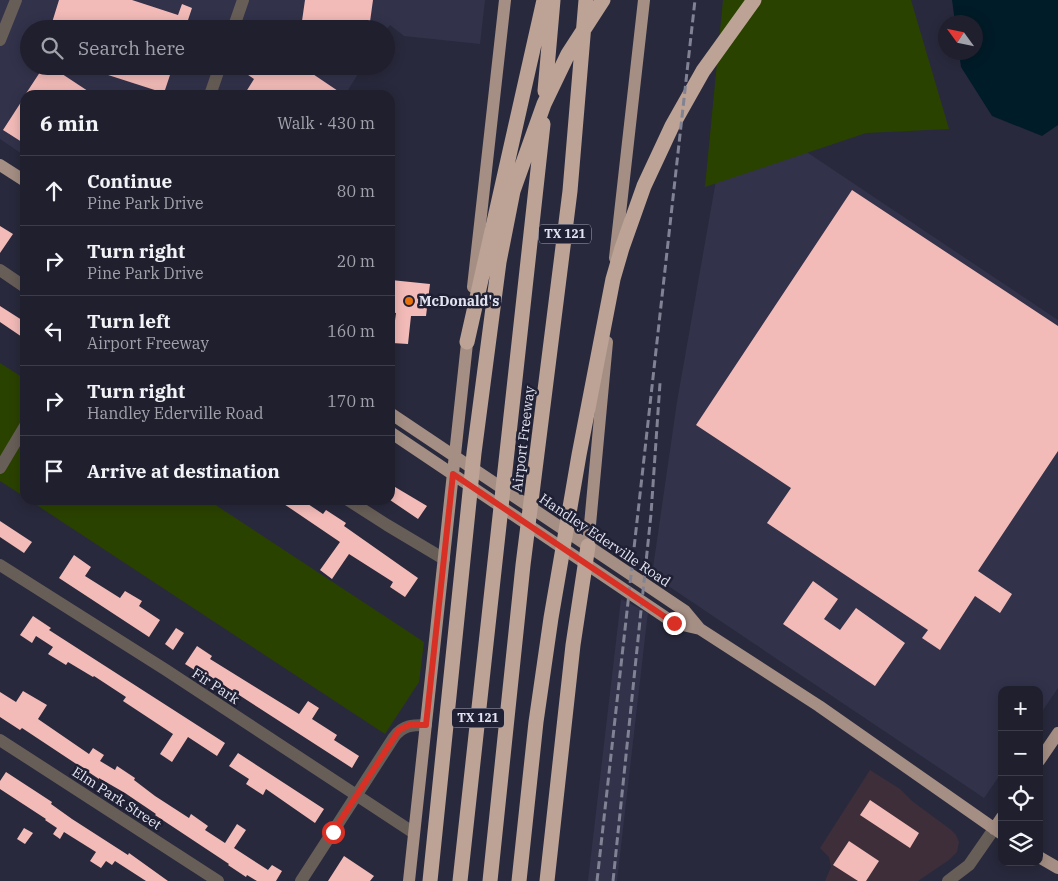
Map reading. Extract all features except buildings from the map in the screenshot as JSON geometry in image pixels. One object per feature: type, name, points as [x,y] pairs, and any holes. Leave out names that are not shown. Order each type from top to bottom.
[{"type":"highway","points":[[467,342],[544,0]]},
{"type":"highway","name":"Airport Freeway","points":[[460,881],[542,131],[553,0]]},
{"type":"highway","name":"Airport Freeway","points":[[490,881],[523,565],[570,191],[586,0]]},
{"type":"highway","points":[[430,881],[474,453],[499,262],[513,191],[544,104],[568,54],[603,0]]},
{"type":"highway","points":[[519,881],[536,722],[551,618],[579,455],[613,280],[644,186],[672,126],[703,71],[754,0]]},
{"type":"highway","points":[[547,881],[573,645],[588,546]]},
{"type":"main road","points":[[409,881],[505,0]]},
{"type":"main road","points":[[588,546],[616,244],[644,0]]},
{"type":"main road","points":[[0,165],[20,178]]},
{"type":"main road","name":"Handley Ederville Road","points":[[395,415],[685,611],[700,629],[819,706],[998,831]]},
{"type":"main road","name":"Handley Ederville Road","points":[[395,435],[674,623],[700,629]]},
{"type":"main road","points":[[1043,755],[1058,733]]},
{"type":"main road","points":[[1043,859],[1058,868]]},
{"type":"street","points":[[0,40],[16,0]]},
{"type":"street","points":[[236,20],[243,0]]},
{"type":"street","points":[[212,90],[217,75]]},
{"type":"street","points":[[0,270],[20,284]]},
{"type":"street","points":[[0,468],[20,434]]},
{"type":"street","points":[[356,505],[444,559]]},
{"type":"street","name":"Fir Park","points":[[0,565],[166,670],[414,833]]},
{"type":"street","points":[[301,881],[399,730],[409,725],[426,725]]},
{"type":"street","name":"Elm Park Street","points":[[0,740],[218,881]]},
{"type":"street","points":[[948,881],[969,865],[998,831]]},
{"type":"shaded area","points":[[0,0],[485,0],[480,44],[404,36],[395,29],[395,20],[20,20],[20,75],[357,75],[348,90],[20,90],[20,153],[0,139]]},
{"type":"shaded area","points":[[952,0],[1058,0],[1058,125],[1042,136],[992,116],[961,67],[960,60],[983,60],[983,15],[954,15]]},
{"type":"shaded area","points":[[730,101],[1058,320],[1058,688],[1043,710],[1043,686],[998,686],[998,778],[984,798],[652,575],[677,402]]},
{"type":"shaded area","points":[[621,599],[648,613],[617,881],[588,881]]},
{"type":"shaded area","points":[[870,770],[900,789],[912,801],[956,835],[959,842],[957,852],[949,860],[918,881],[825,881],[831,867],[829,857],[820,848]]},
{"type":"green space","points":[[723,0],[911,0],[949,129],[866,133],[705,187]]},
{"type":"green space","points":[[0,363],[20,376],[20,494],[0,481]]},
{"type":"green space","points":[[37,505],[216,505],[424,642],[419,682],[385,734]]},
{"type":"railway","points":[[597,881],[695,0]]},
{"type":"railway","points":[[613,881],[651,514],[660,383]]},
{"type":"place","name":"McDonald's","points":[[409,301]]},
{"type":"route","points":[[333,832],[399,730],[409,725],[426,725],[453,474],[674,623]]}]
